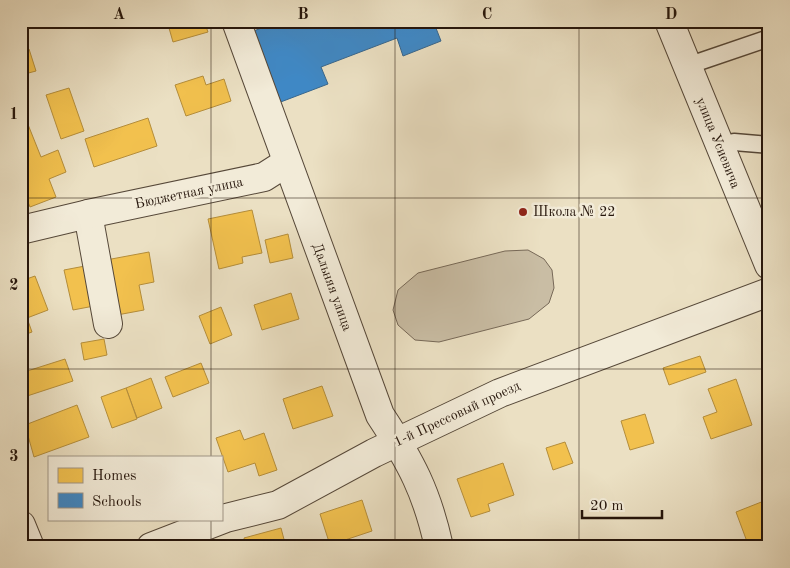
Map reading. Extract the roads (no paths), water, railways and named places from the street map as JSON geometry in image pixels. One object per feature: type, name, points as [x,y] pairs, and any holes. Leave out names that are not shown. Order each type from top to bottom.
[{"type":"street","name":"Дальняя улица","points":[[236,21],[286,163],[380,415],[412,465],[431,511],[439,547]]},
{"type":"street","name":"улица Усиевича","points":[[669,21],[718,146],[769,265]]},
{"type":"street","name":"Бюджетная улица","points":[[21,230],[88,214],[264,178],[286,163]]},
{"type":"street","points":[[88,214],[108,324]]},
{"type":"street","name":"1-й Прессовый проезд","points":[[222,520],[278,506],[398,441],[500,393],[769,292]]},
{"type":"street","name":"1-й Прессовый проезд","points":[[151,547],[221,520]]},
{"type":"street","points":[[21,525],[30,547]]},
{"type":"lane","points":[[687,66],[769,38]]},
{"type":"lane","points":[[718,146],[734,142],[769,145]]},
{"type":"place","name":"Школа № 22","points":[[523,212]]}]
